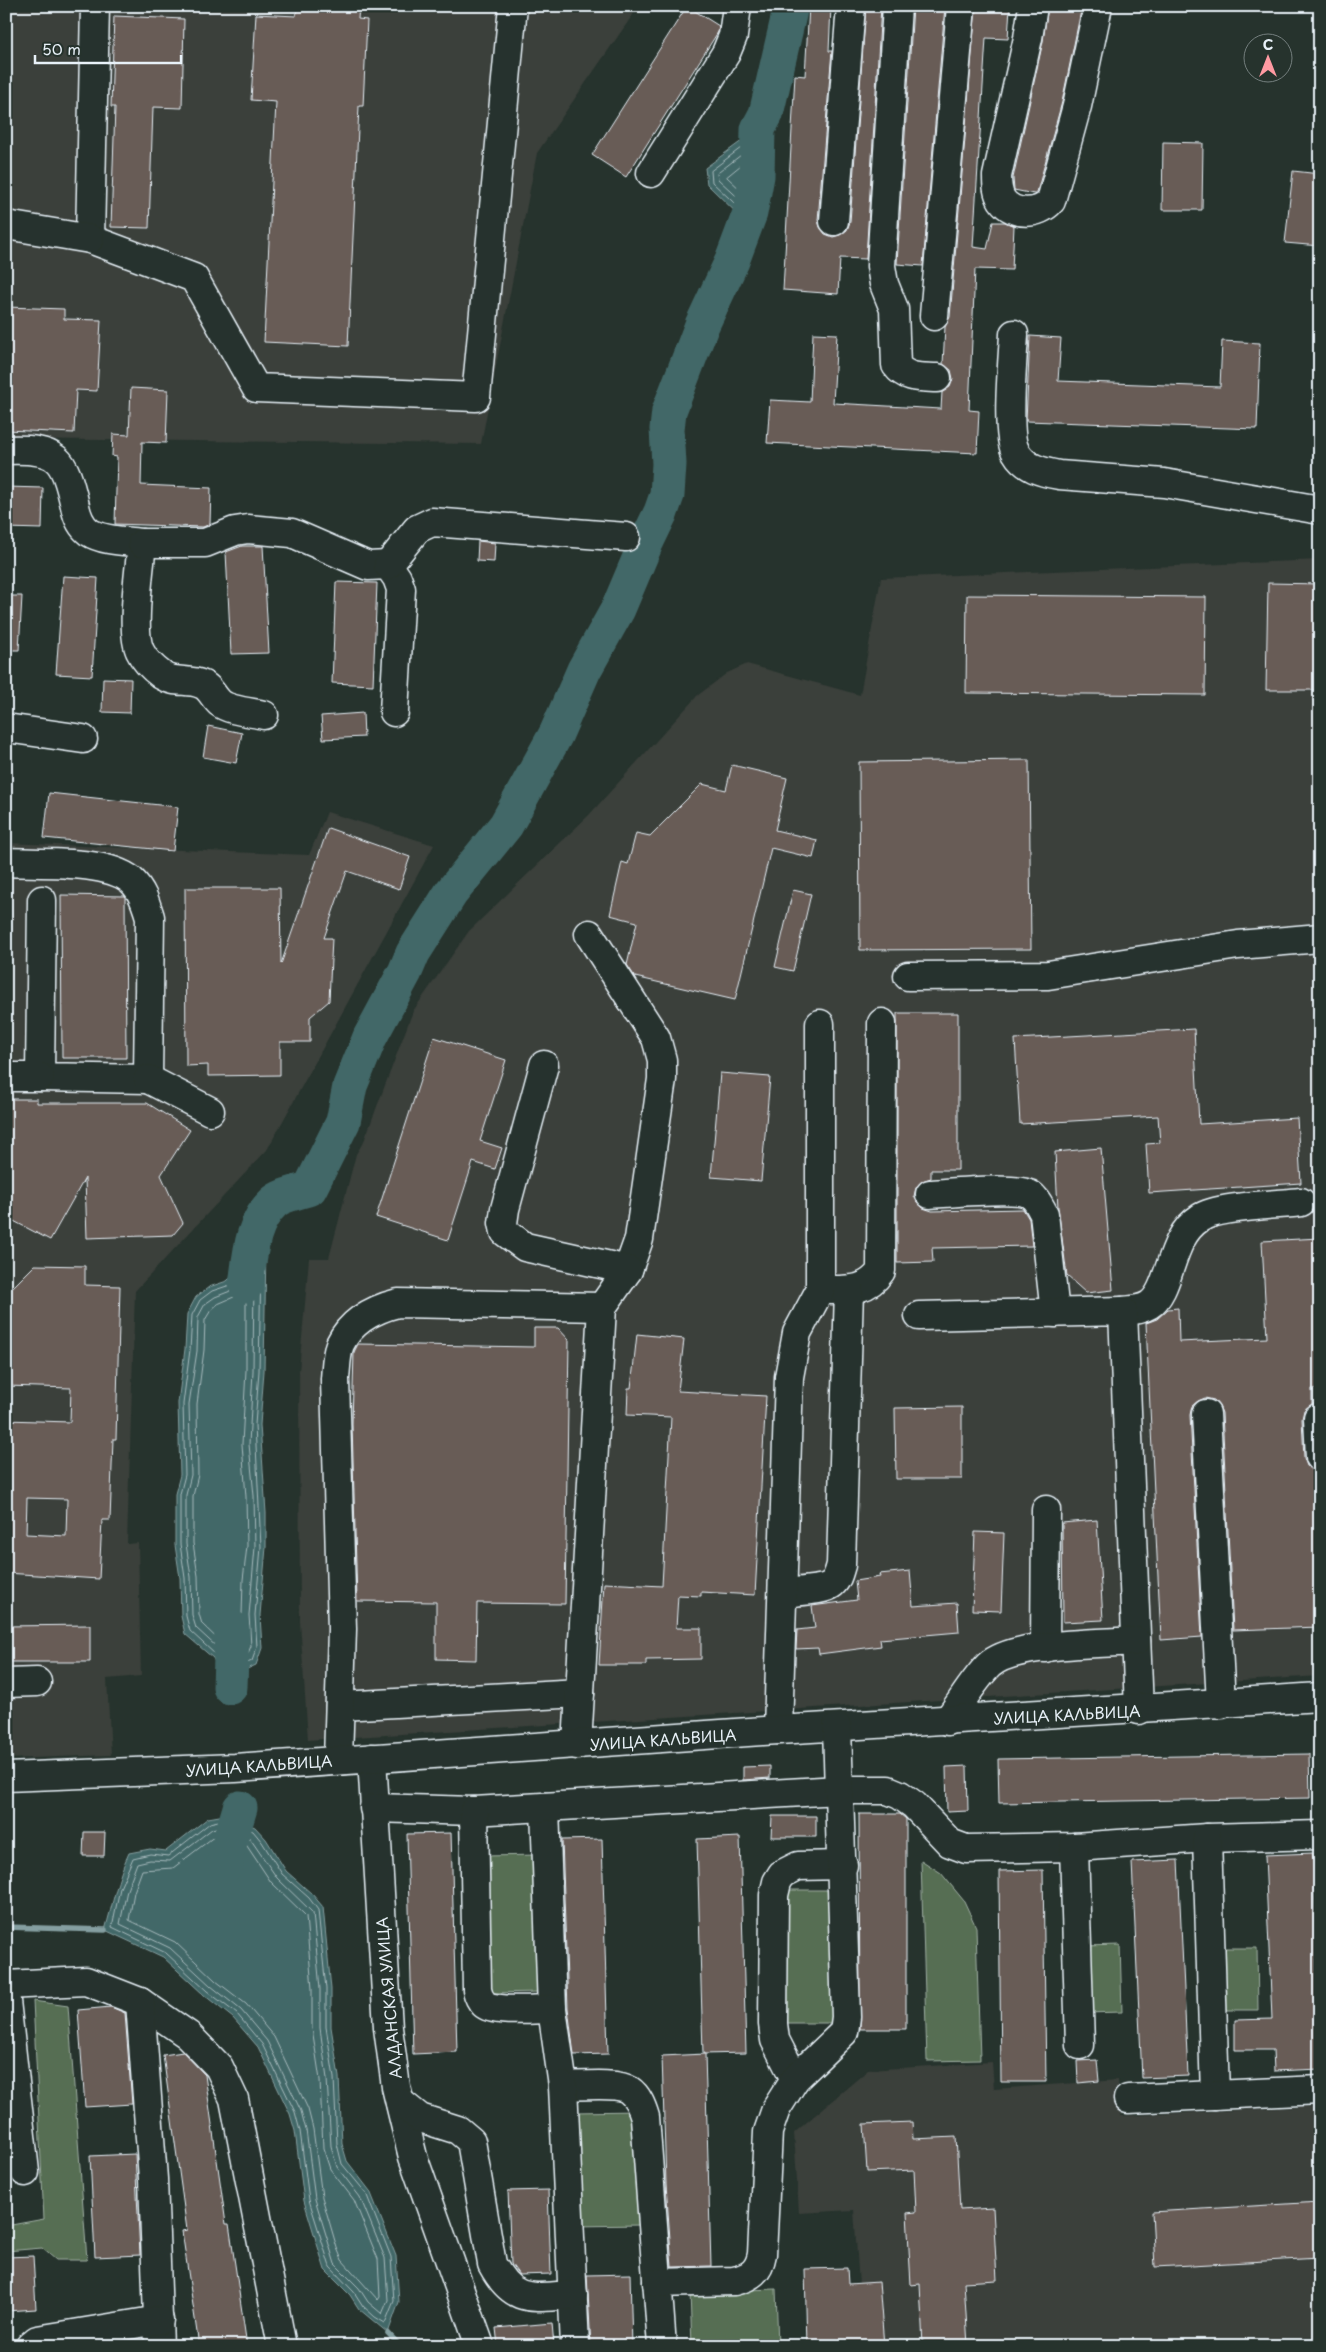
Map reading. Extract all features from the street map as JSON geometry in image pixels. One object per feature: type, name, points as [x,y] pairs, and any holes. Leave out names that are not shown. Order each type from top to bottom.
[{"type":"street","points":[[90,239],[95,6]]},
{"type":"street","points":[[6,225],[90,239],[194,278],[256,388],[476,397],[512,6]]},
{"type":"street","points":[[651,173],[726,53],[733,36],[737,6]]},
{"type":"street","points":[[834,221],[850,6]]},
{"type":"street","points":[[897,6],[881,266],[884,284],[894,309],[896,365],[902,373],[908,376],[937,378]]},
{"type":"street","points":[[934,316],[961,6]]},
{"type":"street","points":[[1033,6],[1028,38],[997,176],[997,188],[1004,203],[1008,207],[1028,212],[1045,208],[1051,201],[1077,106],[1098,6]]},
{"type":"street","points":[[1014,334],[1011,436],[1016,452],[1028,466],[1042,472],[1059,475],[1164,483],[1320,510]]},
{"type":"street","points":[[6,450],[43,451],[55,457],[64,468],[80,522],[88,531],[97,536],[142,543],[205,543],[235,531],[248,529],[292,533],[368,566],[388,565],[417,529],[432,522],[626,537]]},
{"type":"street","points":[[142,543],[136,622],[137,639],[140,650],[145,658],[164,676],[201,684],[210,690],[219,703],[228,707],[264,715]]},
{"type":"street","points":[[388,565],[397,578],[401,589],[394,712]]},
{"type":"street","points":[[6,728],[83,738]]},
{"type":"street","points":[[6,862],[100,867],[118,872],[132,881],[145,899],[150,917],[148,1079]]},
{"type":"street","points":[[40,1077],[42,900]]},
{"type":"street","points":[[576,1745],[602,1307],[628,1270],[640,1239],[662,1078],[662,1060],[656,1038],[589,934]]},
{"type":"street","points":[[908,976],[1048,975],[1238,945],[1320,938]]},
{"type":"street","points":[[820,1290],[849,1290],[865,1287],[881,1271],[882,1023]]},
{"type":"street","points":[[778,1730],[784,1593],[789,1377],[797,1333],[820,1290],[820,1024]]},
{"type":"street","points":[[544,1065],[505,1209],[503,1223],[505,1232],[524,1246],[628,1270]]},
{"type":"street","points":[[6,1078],[148,1079],[210,1111]]},
{"type":"street","points":[[930,1194],[1012,1190],[1030,1194],[1038,1202],[1044,1214],[1055,1313]]},
{"type":"street","points":[[919,1316],[1140,1310],[1150,1304],[1159,1294],[1178,1243],[1186,1230],[1200,1217],[1214,1212],[1301,1202]]},
{"type":"street","points":[[784,1593],[824,1588],[832,1584],[837,1577],[841,1565],[849,1290]]},
{"type":"street","points":[[338,1760],[342,1629],[335,1379],[340,1345],[356,1323],[378,1308],[398,1303],[602,1307]]},
{"type":"street","points":[[1123,1311],[1139,1710]]},
{"type":"street","points":[[1206,1414],[1221,1704]]},
{"type":"street","points":[[1318,1418],[1320,1457]]},
{"type":"street","points":[[1045,1648],[1046,1510]]},
{"type":"street","points":[[947,1721],[990,1665],[1005,1655],[1024,1650],[1136,1641]]},
{"type":"street","points":[[6,1683],[37,1682]]},
{"type":"street","points":[[340,1706],[580,1693]]},
{"type":"street","name":"УЛИЦА КАЛЬВИЦА","points":[[6,1777],[235,1768],[778,1730],[1139,1710],[1320,1697]]},
{"type":"street","points":[[657,2283],[734,2280],[746,2278],[754,2273],[760,2264],[762,2254],[768,2132],[776,2109],[795,2079],[844,2032],[846,2025],[843,1865],[837,1727]]},
{"type":"street","name":"АЛДАНСКАЯ УЛИЦА","points":[[372,1758],[388,2028],[400,2102],[413,2157],[480,2346]]},
{"type":"street","points":[[374,1808],[474,1811],[839,1790],[888,1790],[900,1795],[914,1805],[950,1843],[966,1849],[1074,1847],[1207,1838],[1320,1835]]},
{"type":"street","points":[[545,1807],[552,2009],[563,2086],[575,2346]]},
{"type":"street","points":[[474,1811],[477,1990],[479,1996],[485,2005],[494,2009],[552,2009]]},
{"type":"street","points":[[1207,1838],[1215,2095]]},
{"type":"street","points":[[1074,1847],[1080,2045]]},
{"type":"street","points":[[795,2079],[775,2040],[773,2024],[774,1895],[782,1874],[789,1868],[843,1865]]},
{"type":"street","points":[[6,1985],[86,1981],[140,2002],[188,2035],[219,2067],[234,2099],[282,2346]]},
{"type":"street","points":[[6,2001],[25,2172]]},
{"type":"street","points":[[30,2346],[37,2340],[159,2333],[153,2178],[140,2002]]},
{"type":"street","points":[[563,2086],[620,2086],[630,2090],[640,2102],[645,2117],[662,2346]]},
{"type":"street","points":[[1128,2099],[1320,2090]]},
{"type":"street","points":[[400,2102],[420,2118],[458,2130],[471,2141],[492,2264],[501,2282],[512,2291],[528,2297],[573,2295]]},
{"type":"shaded area","points":[[6,6],[639,6],[537,153],[481,444],[6,439]]},
{"type":"shaded area","points":[[1320,560],[1320,1676],[308,1740],[300,1622],[299,1371],[309,1258],[329,1258],[356,1154],[364,1141],[413,1011],[469,931],[589,815],[697,696],[727,673],[747,664],[860,695],[881,578]]},
{"type":"shaded area","points":[[327,812],[434,845],[267,1150],[135,1291],[127,1544],[138,1543],[141,1676],[107,1679],[111,1755],[6,1759],[6,843],[309,855]]},
{"type":"shaded area","points":[[992,2062],[994,2089],[1118,2080],[1121,2116],[1320,2106],[1320,2337],[1145,2346],[863,2346],[854,2210],[799,2213],[794,2133],[868,2070]]},
{"type":"green space","points":[[539,1855],[542,1992],[488,1993],[485,1856]]},
{"type":"green space","points":[[921,1860],[941,1873],[964,1901],[976,1927],[980,2060],[927,2061]]},
{"type":"green space","points":[[785,1890],[840,1890],[841,2023],[786,2023]]},
{"type":"green space","points":[[1120,1945],[1122,2012],[1086,2013],[1084,1946]]},
{"type":"green space","points":[[1221,1948],[1257,1948],[1258,2010],[1223,2010]]},
{"type":"green space","points":[[33,2001],[68,2006],[87,2260],[56,2260],[42,2248],[6,2251],[6,2226],[44,2219]]},
{"type":"green space","points":[[639,2111],[641,2225],[576,2226],[574,2112]]},
{"type":"green space","points":[[776,2289],[778,2346],[692,2346],[690,2292]]},
{"type":"water","points":[[758,129],[770,179],[753,229],[707,184],[705,168]]},
{"type":"water","points":[[253,1236],[266,1246],[264,1371],[260,1425],[266,1513],[266,1547],[260,1615],[262,1648],[256,1665],[223,1680],[213,1658],[185,1634],[181,1616],[180,1578],[175,1545],[175,1494],[180,1475],[178,1403],[185,1349],[187,1314],[196,1297],[209,1287],[227,1281],[240,1268]]},
{"type":"water","points":[[225,1815],[255,1827],[266,1839],[286,1871],[312,1894],[323,1907],[331,1989],[331,2027],[339,2077],[342,2144],[347,2161],[370,2191],[396,2256],[399,2302],[388,2333],[359,2309],[350,2295],[325,2270],[304,2201],[295,2131],[290,2114],[258,2047],[233,2018],[204,1995],[163,1957],[105,1930],[118,1881],[129,1853],[150,1849],[166,1851],[208,1818]]},
{"type":"building","points":[[297,6],[359,6],[358,19],[367,20],[363,106],[359,106],[348,346],[264,342],[276,102],[251,100],[256,14],[296,16]]},
{"type":"building","points":[[687,6],[719,26],[718,32],[626,177],[592,155]]},
{"type":"building","points":[[809,6],[831,6],[829,51],[832,51],[818,220],[825,234],[833,237],[847,230],[850,222],[866,6],[881,6],[866,259],[840,258],[838,294],[783,290],[795,75],[805,76]]},
{"type":"building","points":[[913,6],[945,6],[923,266],[897,264]]},
{"type":"building","points":[[976,6],[1010,6],[1008,39],[986,38],[973,247],[987,249],[993,222],[1005,222],[1014,226],[1012,270],[975,269],[969,410],[979,411],[977,453],[767,443],[770,400],[810,402],[813,333],[837,334],[833,403],[941,409],[942,392],[950,387],[953,379],[951,370],[943,364],[945,327],[950,317]]},
{"type":"building","points":[[1048,6],[1082,6],[1062,102],[1037,192],[1034,194],[1014,190],[1013,178],[1043,41]]},
{"type":"building","points":[[114,16],[184,19],[182,108],[153,107],[149,228],[111,227],[115,107],[111,107]]},
{"type":"building","points":[[1163,142],[1203,143],[1202,210],[1162,210]]},
{"type":"building","points":[[1293,171],[1320,174],[1320,246],[1285,243]]},
{"type":"building","points":[[6,307],[64,309],[64,319],[101,320],[97,391],[76,390],[74,433],[6,430]]},
{"type":"building","points":[[1030,336],[1061,338],[1058,381],[1220,387],[1222,341],[1260,343],[1257,429],[1026,421]]},
{"type":"building","points":[[131,388],[168,390],[166,443],[142,442],[141,485],[211,488],[210,524],[203,527],[115,524],[117,457],[112,456],[113,434],[129,435]]},
{"type":"building","points":[[6,487],[43,488],[42,529],[6,528]]},
{"type":"building","points":[[478,541],[495,543],[494,562],[477,561]]},
{"type":"building","points":[[242,546],[263,546],[269,653],[231,654],[226,552]]},
{"type":"building","points":[[63,576],[98,578],[92,676],[56,674]]},
{"type":"building","points":[[336,582],[377,583],[373,685],[332,683]]},
{"type":"building","points":[[1268,583],[1320,584],[1320,690],[1266,690]]},
{"type":"building","points":[[967,595],[1206,597],[1205,695],[966,693]]},
{"type":"building","points":[[6,596],[22,596],[19,650],[6,650]]},
{"type":"building","points":[[103,678],[131,679],[130,713],[102,712]]},
{"type":"building","points":[[363,713],[364,737],[323,739],[321,716]]},
{"type":"building","points":[[208,726],[242,733],[236,763],[203,757]]},
{"type":"building","points":[[1029,760],[1031,949],[860,950],[859,762]]},
{"type":"building","points":[[732,765],[787,778],[775,830],[817,840],[813,858],[771,848],[735,1000],[635,977],[627,965],[637,922],[610,915],[622,862],[628,864],[636,833],[650,836],[702,784],[726,790]]},
{"type":"building","points":[[49,793],[178,807],[173,851],[44,838]]},
{"type":"building","points":[[328,828],[410,857],[399,889],[347,871],[324,938],[332,938],[329,1001],[310,1017],[310,1042],[280,1042],[280,1075],[208,1076],[208,1065],[186,1066],[185,888],[280,888],[281,964]]},
{"type":"building","points":[[793,890],[811,894],[793,971],[775,967]]},
{"type":"building","points":[[61,895],[125,896],[126,1058],[62,1058]]},
{"type":"building","points":[[897,1013],[958,1013],[958,1170],[931,1170],[931,1178],[922,1181],[916,1188],[914,1196],[917,1202],[923,1208],[932,1211],[1023,1209],[1029,1219],[1032,1246],[932,1248],[933,1262],[897,1263]]},
{"type":"building","points":[[1194,1029],[1199,1124],[1297,1118],[1301,1183],[1149,1193],[1146,1144],[1160,1143],[1158,1116],[1020,1124],[1015,1039]]},
{"type":"building","points":[[434,1037],[506,1060],[480,1141],[502,1148],[495,1169],[473,1162],[448,1240],[376,1217]]},
{"type":"building","points":[[720,1073],[770,1077],[761,1181],[711,1177]]},
{"type":"building","points":[[6,1099],[37,1099],[37,1103],[147,1103],[190,1130],[161,1175],[183,1223],[173,1235],[87,1238],[85,1178],[50,1240],[6,1217]]},
{"type":"building","points":[[1101,1148],[1113,1290],[1086,1293],[1067,1276],[1058,1208],[1055,1152]]},
{"type":"building","points":[[1320,1238],[1320,1388],[1312,1389],[1312,1404],[1304,1410],[1302,1419],[1304,1458],[1307,1466],[1315,1471],[1320,1627],[1233,1630],[1222,1413],[1214,1400],[1205,1398],[1192,1406],[1190,1415],[1202,1637],[1161,1640],[1146,1323],[1157,1319],[1168,1309],[1178,1308],[1179,1342],[1267,1338],[1262,1241]]},
{"type":"building","points":[[35,1265],[85,1266],[85,1285],[120,1286],[116,1439],[113,1439],[110,1520],[102,1520],[99,1579],[6,1573],[6,1420],[70,1422],[71,1388],[6,1386],[6,1294]],"holes":[[[27,1498],[67,1499],[66,1536],[26,1534]]]},
{"type":"building","points":[[534,1328],[558,1328],[569,1340],[565,1604],[477,1603],[476,1660],[436,1659],[436,1602],[357,1601],[352,1424],[354,1352],[358,1344],[534,1347]]},
{"type":"building","points":[[637,1334],[684,1339],[678,1391],[766,1396],[755,1595],[701,1592],[701,1596],[678,1595],[676,1628],[701,1628],[701,1659],[646,1660],[646,1665],[599,1665],[604,1583],[662,1586],[671,1417],[627,1415],[628,1388],[631,1388]]},
{"type":"building","points":[[962,1407],[962,1479],[896,1479],[895,1408]]},
{"type":"building","points":[[1097,1520],[1103,1620],[1063,1622],[1062,1523]]},
{"type":"building","points":[[975,1532],[1004,1533],[1001,1611],[972,1610]]},
{"type":"building","points":[[910,1571],[913,1606],[957,1603],[959,1632],[880,1639],[881,1646],[819,1654],[818,1648],[796,1649],[797,1630],[815,1628],[812,1606],[857,1600],[855,1581],[880,1577],[879,1574]]},
{"type":"building","points":[[90,1625],[90,1662],[6,1662],[6,1626]]},
{"type":"building","points":[[1309,1754],[1310,1798],[999,1803],[998,1759]]},
{"type":"building","points":[[770,1766],[770,1778],[743,1780],[743,1767]]},
{"type":"building","points":[[967,1766],[968,1811],[947,1812],[946,1767]]},
{"type":"building","points":[[859,1814],[900,1814],[906,1819],[906,2029],[860,2029]]},
{"type":"building","points":[[772,1816],[816,1816],[816,1837],[771,1837]]},
{"type":"building","points":[[84,1832],[105,1832],[104,1856],[83,1856]]},
{"type":"building","points":[[451,1833],[457,2052],[413,2054],[407,1834]]},
{"type":"building","points":[[740,1837],[746,2053],[703,2054],[697,1839]]},
{"type":"building","points":[[602,1839],[608,2054],[574,2055],[568,2008],[562,1840]]},
{"type":"building","points":[[1313,1853],[1320,2069],[1274,2071],[1273,2050],[1235,2050],[1235,2020],[1272,2019],[1265,1855]]},
{"type":"building","points":[[1178,1860],[1188,2076],[1142,2078],[1132,1862]]},
{"type":"building","points":[[1043,1870],[1046,2082],[1001,2082],[999,1871]]},
{"type":"building","points":[[111,2007],[125,2013],[132,2104],[85,2107],[78,2010]]},
{"type":"building","points":[[183,2052],[205,2075],[226,2224],[229,2224],[247,2346],[199,2346],[182,2231],[187,2230],[163,2055]]},
{"type":"building","points":[[705,2054],[711,2266],[672,2267],[666,2184],[662,2056]]},
{"type":"building","points":[[1097,2060],[1099,2081],[1078,2083],[1077,2061]]},
{"type":"building","points":[[912,2122],[913,2139],[956,2137],[960,2210],[993,2208],[997,2280],[964,2282],[968,2346],[923,2346],[920,2284],[911,2285],[907,2213],[916,2212],[914,2170],[867,2172],[864,2124]]},
{"type":"building","points":[[135,2154],[140,2255],[95,2257],[90,2156]]},
{"type":"building","points":[[548,2190],[551,2274],[519,2275],[511,2264],[508,2191]]},
{"type":"building","points":[[1320,2202],[1320,2258],[1155,2267],[1152,2212]]},
{"type":"building","points":[[33,2256],[36,2309],[6,2311],[6,2257]]},
{"type":"building","points":[[847,2268],[848,2284],[879,2282],[884,2346],[807,2346],[805,2269]]},
{"type":"building","points":[[630,2274],[632,2346],[591,2346],[587,2275]]},
{"type":"building","points":[[552,2323],[554,2346],[498,2346],[496,2328]]},
{"type":"waterway","points":[[246,1285],[253,1240],[260,1220],[266,1210],[277,1200],[310,1188],[343,1122],[350,1086],[370,1037],[405,972],[413,953],[451,893],[506,825],[556,734],[584,670],[618,609],[661,512],[667,495],[669,464],[667,429],[669,411],[702,325],[732,261],[750,213],[757,176],[758,129],[766,114],[791,6]]},
{"type":"waterway","points":[[230,1687],[232,1628]]},
{"type":"waterway","points":[[226,1865],[224,1861],[240,1808]]},
{"type":"waterway","points":[[6,1927],[105,1930]]},
{"type":"waterway","points":[[388,2333],[400,2346]]}]
